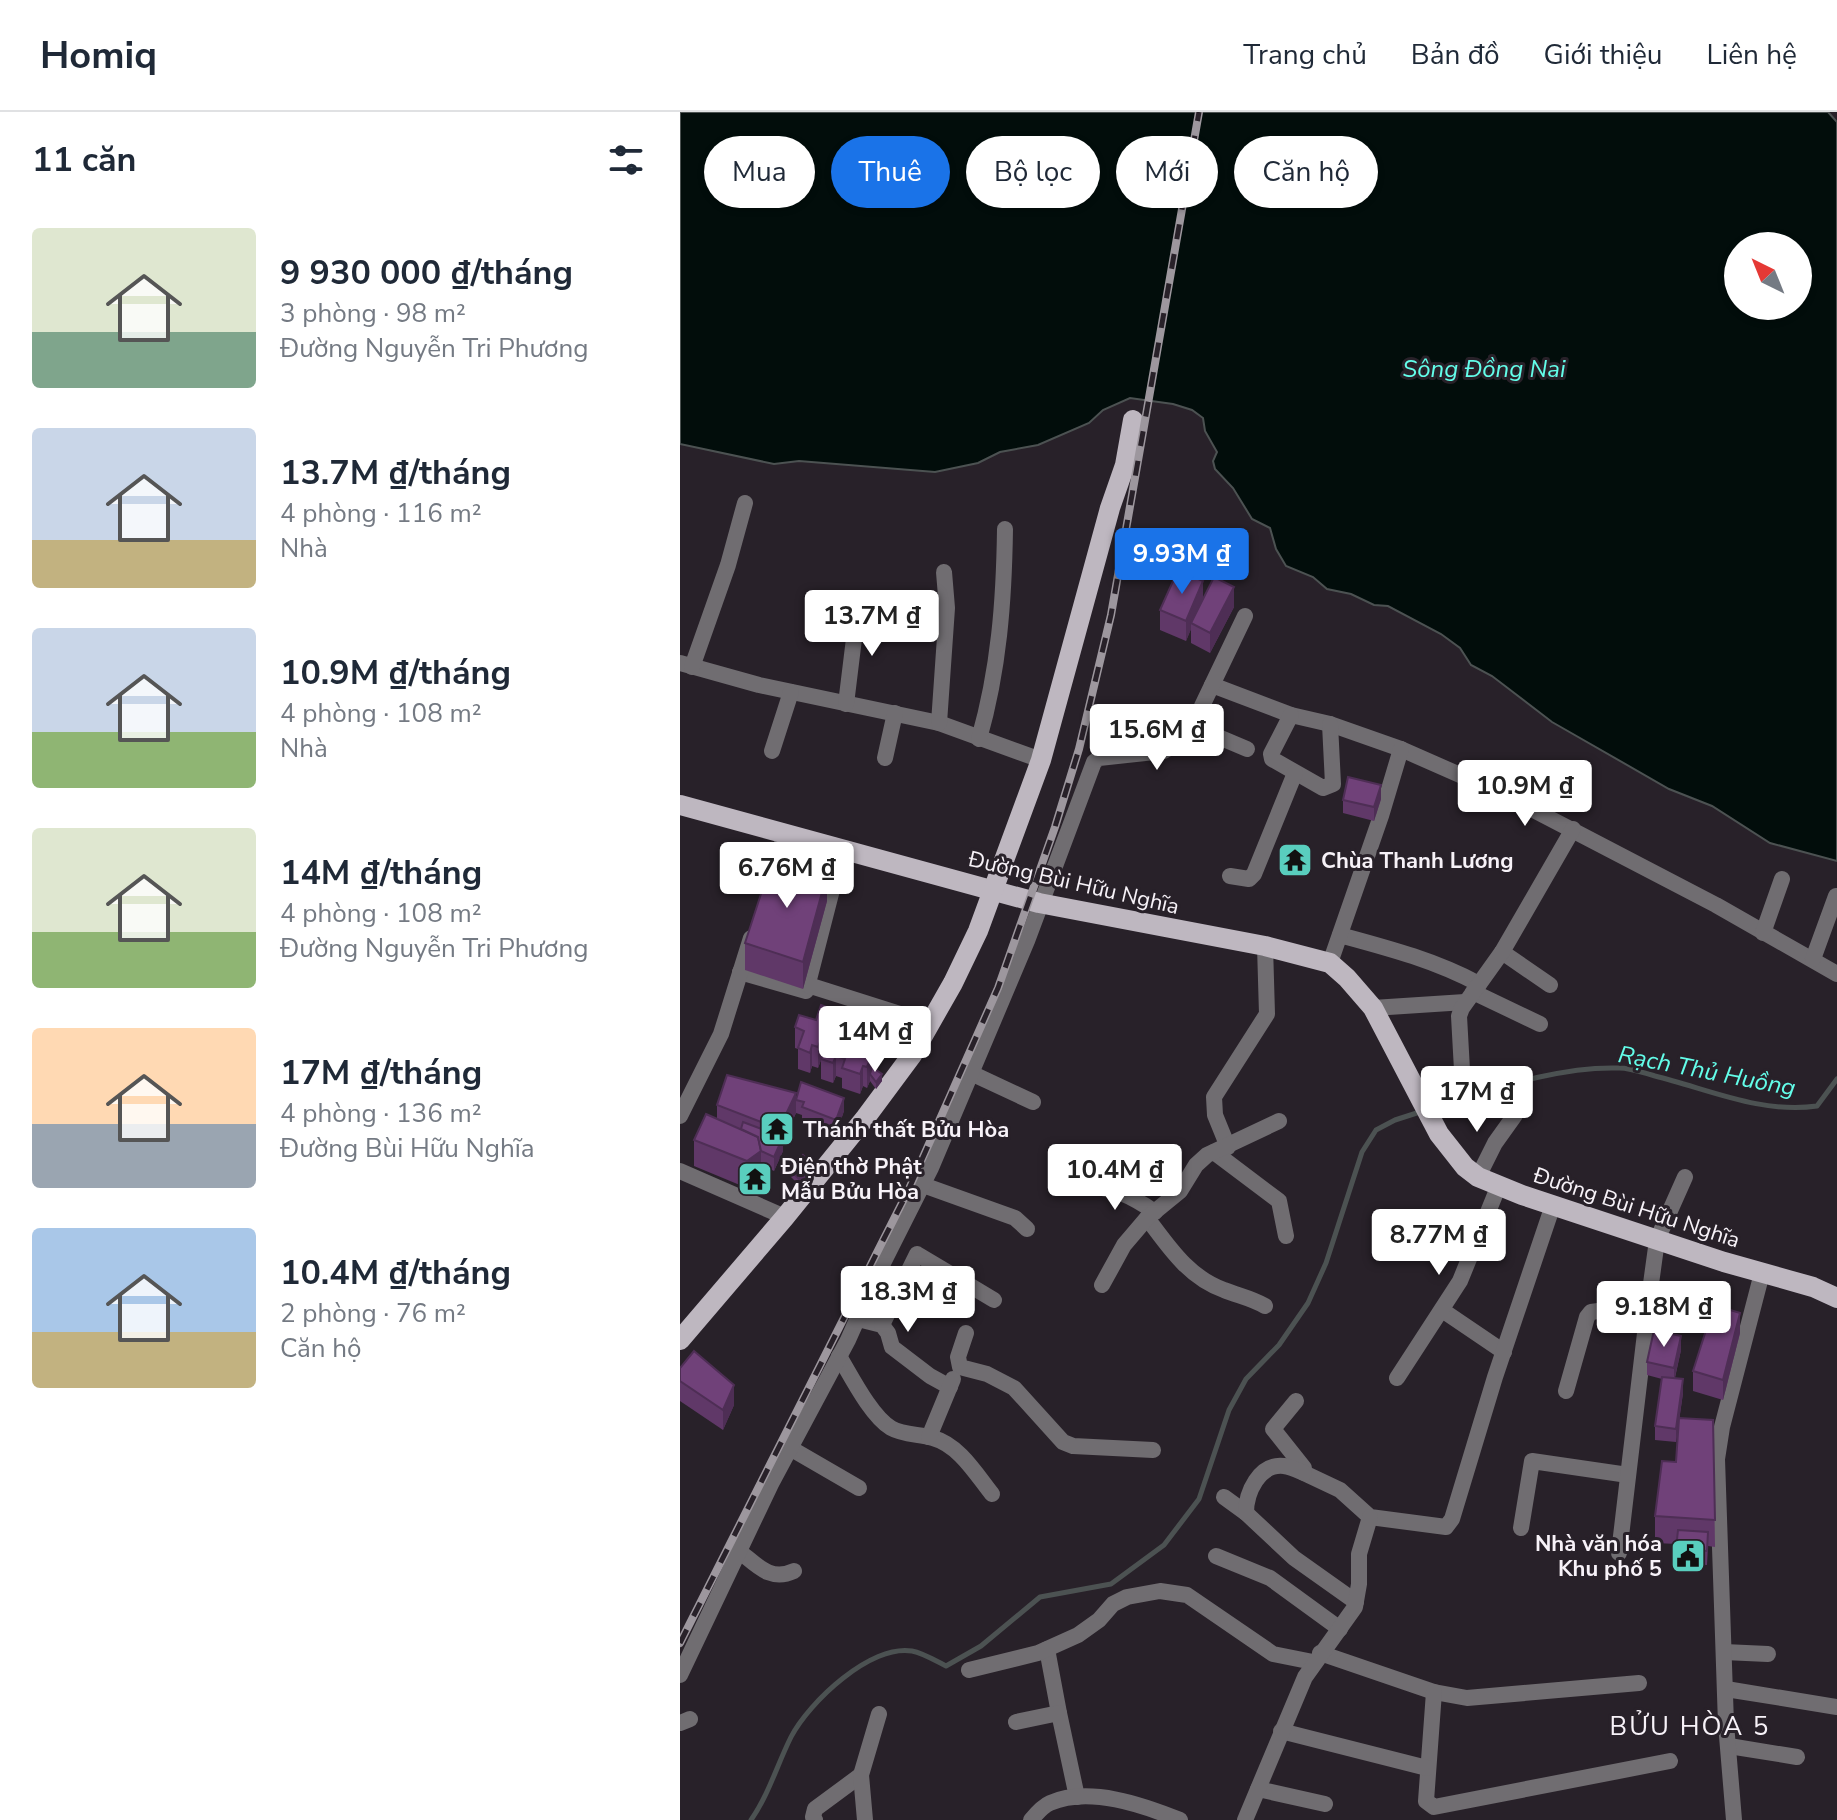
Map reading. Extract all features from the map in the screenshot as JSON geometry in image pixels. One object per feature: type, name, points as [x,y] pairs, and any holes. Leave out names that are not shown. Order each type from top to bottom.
[{"type":"main road","points":[[680,1340],[785,1217],[912,1055],[978,931],[1041,760],[1110,508],[1114,464],[1129,418]]},
{"type":"main road","name":"Đường Bùi Hữu Nghĩa","points":[[680,805],[1039,903],[1265,946],[1330,963]]},
{"type":"main road","points":[[1330,963],[1373,1008]]},
{"type":"main road","name":"Đường Bùi Hữu Nghĩa","points":[[1373,1008],[1439,1134],[1465,1167],[1478,1177],[1657,1240],[1813,1287],[1837,1298]]},
{"type":"street","points":[[745,503],[728,565],[686,665],[791,692],[939,723],[1041,760]]},
{"type":"street","points":[[979,739],[991,698],[998,657],[1004,593],[1005,529]]},
{"type":"street","points":[[939,723],[946,621],[944,572]]},
{"type":"street","points":[[846,704],[858,606]]},
{"type":"street","points":[[680,1675],[923,1185],[973,1074],[1027,941],[1094,762],[1099,758],[1164,751],[1182,740],[1195,727],[1245,616]]},
{"type":"street","points":[[1212,685],[1291,715],[1330,724],[1401,749],[1503,794],[1716,905],[1837,974]]},
{"type":"street","points":[[772,751],[791,692]]},
{"type":"street","points":[[885,758],[895,713]]},
{"type":"street","points":[[1291,715],[1271,754],[1275,761],[1323,788],[1333,784],[1330,724]]},
{"type":"street","points":[[1195,727],[1247,749]]},
{"type":"street","points":[[1330,963],[1401,749]]},
{"type":"street","points":[[1230,876],[1249,879],[1254,874],[1295,773]]},
{"type":"street","points":[[1462,1070],[1459,1016],[1502,952],[1573,829]]},
{"type":"street","points":[[767,889],[785,834]]},
{"type":"street","points":[[740,972],[803,992],[808,985],[842,851]]},
{"type":"street","points":[[1763,933],[1782,879]]},
{"type":"street","points":[[1813,959],[1836,896]]},
{"type":"street","points":[[680,1116],[721,1034],[758,916]]},
{"type":"street","points":[[1340,935],[1418,957],[1472,993],[1540,1024]]},
{"type":"street","points":[[1265,946],[1267,1014],[1214,1097],[1215,1115],[1221,1150],[1279,1201],[1286,1236]]},
{"type":"street","points":[[1502,952],[1550,985]]},
{"type":"street","points":[[808,985],[931,1024]]},
{"type":"street","points":[[1373,1008],[1472,993]]},
{"type":"street","points":[[973,1074],[1033,1102]]},
{"type":"street","points":[[1478,1177],[1495,1143],[1515,1115]]},
{"type":"street","points":[[1102,1285],[1124,1245],[1151,1215],[1180,1191],[1196,1165],[1279,1121]]},
{"type":"street","points":[[680,1171],[785,1217]]},
{"type":"street","points":[[1619,1553],[1657,1240],[1685,1177]]},
{"type":"street","points":[[923,1185],[1015,1218],[1027,1229]]},
{"type":"street","points":[[1397,1378],[1460,1281],[1499,1185]]},
{"type":"street","points":[[1083,1186],[1131,1195],[1151,1215],[1183,1265],[1225,1291],[1247,1295],[1265,1306]]},
{"type":"street","points":[[1246,1513],[1248,1494],[1266,1470],[1281,1466],[1340,1490],[1370,1517],[1446,1527],[1449,1524],[1553,1205]]},
{"type":"street","points":[[882,1325],[917,1254],[994,1300]]},
{"type":"street","points":[[1734,1820],[1724,1652],[1719,1444],[1762,1273]]},
{"type":"street","points":[[1566,1391],[1591,1312],[1634,1306],[1650,1291]]},
{"type":"street","points":[[1442,1310],[1504,1352]]},
{"type":"street","points":[[858,1319],[882,1325]]},
{"type":"street","points":[[882,1325],[892,1347],[950,1387]]},
{"type":"street","points":[[929,1437],[960,1367],[958,1357],[966,1333]]},
{"type":"street","points":[[839,1356],[881,1420],[892,1429],[941,1440],[964,1458],[992,1494]]},
{"type":"street","points":[[960,1367],[987,1374],[1014,1388],[1068,1445],[1153,1450]]},
{"type":"street","points":[[1296,1401],[1273,1429],[1302,1464],[1304,1473]]},
{"type":"street","points":[[790,1448],[859,1488]]},
{"type":"street","points":[[1521,1528],[1532,1461],[1628,1475]]},
{"type":"street","points":[[1224,1497],[1294,1558],[1356,1602]]},
{"type":"street","points":[[1245,1820],[1281,1731],[1317,1658],[1356,1602],[1359,1554],[1370,1517]]},
{"type":"street","points":[[739,1551],[767,1574],[784,1576],[794,1571]]},
{"type":"street","points":[[1216,1556],[1270,1578],[1340,1629]]},
{"type":"street","points":[[969,1670],[1047,1649],[1078,1635],[1099,1620],[1113,1604],[1127,1597],[1168,1591],[1187,1595],[1202,1603],[1273,1654],[1317,1658],[1452,1697],[1492,1698],[1639,1683]]},
{"type":"street","points":[[1047,1649],[1077,1797]]},
{"type":"street","points":[[1724,1652],[1768,1654]]},
{"type":"street","points":[[1726,1689],[1837,1707]]},
{"type":"street","points":[[1434,1692],[1426,1801],[1434,1807],[1670,1761]]},
{"type":"street","points":[[1016,1722],[1059,1713]]},
{"type":"street","points":[[865,1820],[861,1775],[879,1714]]},
{"type":"street","points":[[1281,1731],[1427,1768]]},
{"type":"street","points":[[1729,1746],[1797,1757]]},
{"type":"street","points":[[815,1820],[815,1809],[861,1775]]},
{"type":"street","points":[[1258,1789],[1325,1804]]},
{"type":"street","points":[[1031,1820],[1048,1803],[1077,1797],[1098,1797],[1153,1815],[1180,1820]]},
{"type":"water","name":"Sông Đồng Nai","points":[[680,112],[1828,112],[1837,122],[1837,861],[1770,843],[1712,806],[1669,789],[1552,722],[1492,676],[1471,665],[1460,648],[1441,634],[1388,606],[1374,605],[1351,594],[1327,589],[1313,577],[1286,566],[1276,549],[1270,528],[1252,519],[1233,488],[1215,469],[1213,461],[1217,452],[1205,431],[1203,418],[1192,410],[1130,398],[1103,410],[1089,423],[1038,445],[1000,452],[978,463],[935,472],[799,461],[774,464],[680,444]]},
{"type":"building","points":[[1178,570],[1203,581],[1186,621],[1160,610]]},
{"type":"building","points":[[1214,577],[1234,587],[1210,633],[1191,623]]},
{"type":"building","points":[[1348,777],[1381,785],[1374,807],[1343,800]]},
{"type":"building","points":[[773,857],[827,874],[803,962],[745,943]]},
{"type":"building","points":[[821,1005],[881,1028],[867,1067],[863,1066],[860,1074],[842,1068],[845,1059],[836,1056],[833,1063],[821,1059],[829,1036],[823,1034],[818,1047],[812,1045],[810,1053],[798,1048],[804,1031],[795,1027],[799,1015],[816,1020]]},
{"type":"building","points":[[872,1067],[882,1074],[876,1082],[870,1074]]},
{"type":"building","points":[[727,1075],[796,1093],[779,1129],[717,1105]]},
{"type":"building","points":[[801,1082],[844,1098],[836,1120],[802,1107],[804,1102],[796,1100]]},
{"type":"building","points":[[706,1114],[758,1137],[761,1151],[747,1161],[694,1140]]},
{"type":"building","points":[[743,1122],[783,1137],[774,1157],[761,1151],[758,1137],[741,1129]]},
{"type":"building","points":[[803,1155],[812,1163],[799,1179],[790,1170]]},
{"type":"building","points":[[1714,1305],[1740,1313],[1723,1380],[1693,1371]]},
{"type":"building","points":[[1654,1330],[1681,1336],[1674,1368],[1647,1362]]},
{"type":"building","points":[[694,1351],[734,1385],[723,1410],[680,1381],[680,1368]]},
{"type":"building","points":[[1662,1377],[1683,1379],[1676,1429],[1655,1426]]},
{"type":"building","points":[[1679,1418],[1713,1420],[1715,1520],[1655,1516],[1662,1461],[1676,1462]]},
{"type":"building","points":[[1678,1530],[1708,1532],[1707,1551],[1676,1549]]},
{"type":"waterway","name":"Rạch Thủ Huồng","points":[[1433,1108],[1525,1080],[1596,1068],[1628,1069],[1735,1099],[1796,1108],[1817,1106],[1837,1079]]},
{"type":"waterway","name":"Rạch Thủ Huồng","points":[[751,1820],[800,1723],[826,1693],[860,1666],[896,1651],[912,1651],[946,1666],[981,1646],[1040,1597],[1111,1584],[1164,1545],[1199,1499],[1229,1410],[1246,1379],[1279,1345],[1308,1303],[1326,1263],[1362,1152],[1376,1130],[1423,1111]]},
{"type":"railway","points":[[680,1643],[908,1191],[998,988],[1055,827],[1079,749],[1111,615],[1199,112]]},
{"type":"place","name":"Chùa Thanh Lương","points":[[1295,860]]},
{"type":"place","name":"Thánh thất Bửu Hòa","points":[[777,1129]]},
{"type":"place","name":"Điện thờ Phật Mẫu Bửu Hòa","points":[[755,1179]]},
{"type":"place","name":"Nhà văn hóa Khu phố 5","points":[[1688,1556]]},
{"type":"district","name":"BỬU HÒA 5","points":[[1690,1726]]}]
